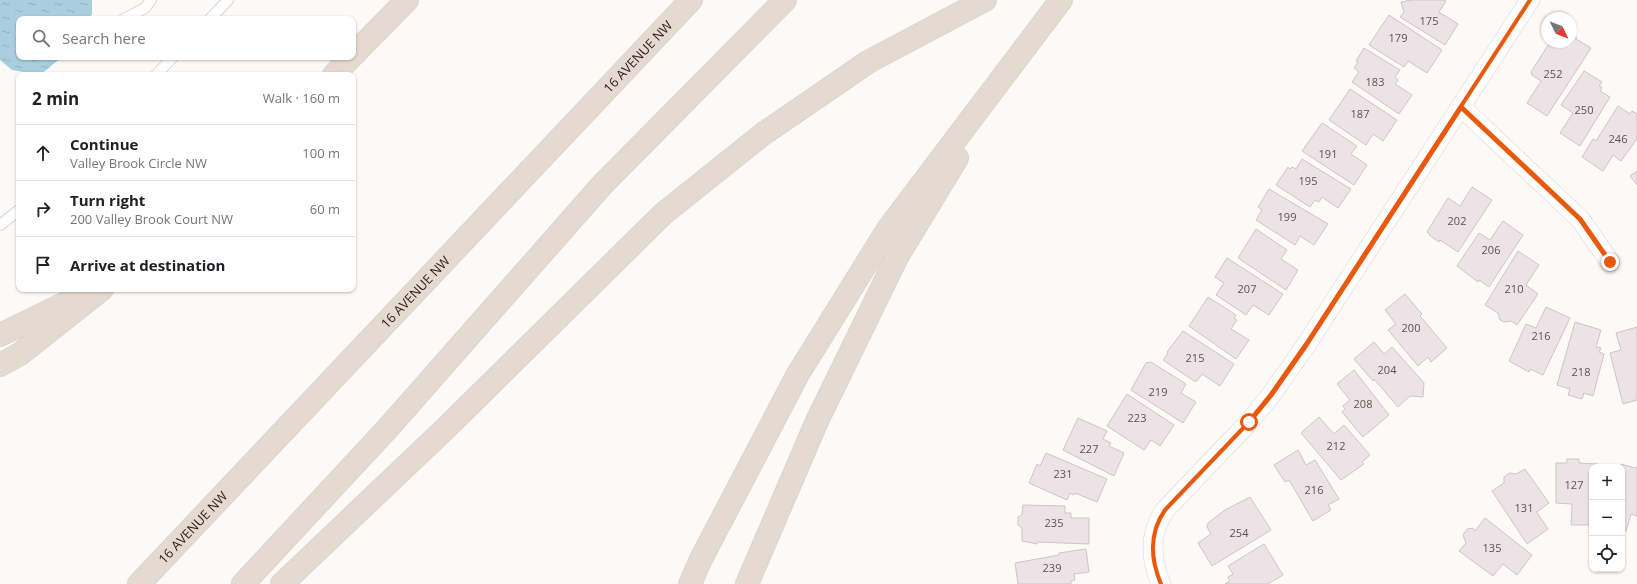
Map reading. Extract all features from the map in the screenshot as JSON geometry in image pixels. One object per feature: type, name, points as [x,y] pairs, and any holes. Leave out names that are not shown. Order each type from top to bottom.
[{"type":"highway","points":[[356,52],[407,0]]},
{"type":"highway","name":"16 AVENUE NW","points":[[138,584],[691,0]]},
{"type":"highway","points":[[243,584],[388,428],[602,185],[785,0]]},
{"type":"highway","points":[[282,584],[448,426],[663,214],[763,134],[868,62],[985,0]]},
{"type":"highway","points":[[690,584],[704,552],[798,374],[888,229],[1020,52],[1061,0]]},
{"type":"highway","points":[[747,584],[817,421],[897,257],[1020,52]]},
{"type":"highway","points":[[337,72],[348,60]]},
{"type":"highway","points":[[0,336],[88,292]]},
{"type":"highway","points":[[0,365],[20,354],[98,292]]},
{"type":"street","points":[[1161,584],[1151,553],[1158,520],[1165,510],[1249,422],[1271,395],[1306,345],[1530,0]]},
{"type":"street","points":[[1461,107],[1580,219],[1610,262]]},
{"type":"lane","points":[[130,16],[145,8],[151,0]]},
{"type":"lane","points":[[213,16],[228,0]]},
{"type":"lane","points":[[159,72],[170,60]]},
{"type":"lane","points":[[0,225],[16,212]]},
{"type":"water","points":[[0,0],[92,0],[91,16],[16,16],[16,60],[58,60],[44,72],[23,72],[12,70],[0,60]]},
{"type":"building","points":[[1411,0],[1446,1],[1439,12],[1458,24],[1445,45],[1400,17],[1404,12],[1401,2]]},
{"type":"building","points":[[1389,15],[1442,50],[1427,73],[1408,61],[1404,67],[1369,45]]},
{"type":"building","points":[[1577,40],[1591,48],[1547,116],[1527,103],[1541,81],[1532,75],[1531,72],[1546,48],[1577,48]]},
{"type":"building","points":[[1364,48],[1400,70],[1395,77],[1398,80],[1395,84],[1412,95],[1399,114],[1352,82],[1359,72],[1354,68],[1358,62],[1356,61]]},
{"type":"building","points":[[1584,71],[1602,82],[1599,86],[1602,87],[1600,91],[1610,97],[1580,146],[1560,133],[1573,113],[1561,105]]},
{"type":"building","points":[[1350,89],[1397,120],[1383,141],[1373,134],[1366,145],[1329,120]]},
{"type":"building","points":[[1618,106],[1630,114],[1632,111],[1637,114],[1637,139],[1621,161],[1613,155],[1603,171],[1582,157],[1593,139],[1596,141]]},
{"type":"building","points":[[1322,123],[1357,146],[1351,154],[1367,165],[1354,185],[1302,151]]},
{"type":"building","points":[[1302,159],[1351,189],[1338,208],[1322,197],[1319,202],[1315,200],[1310,207],[1276,185],[1288,167],[1290,169],[1292,167],[1296,169]]},
{"type":"building","points":[[1637,171],[1637,185],[1630,176]]},
{"type":"building","points":[[1472,187],[1492,200],[1458,252],[1440,240],[1439,242],[1427,232],[1448,198],[1460,206]]},
{"type":"building","points":[[1269,189],[1328,224],[1314,245],[1300,236],[1295,245],[1256,220],[1262,210],[1258,207]]},
{"type":"building","points":[[1503,221],[1523,235],[1489,287],[1479,280],[1478,282],[1457,266],[1479,233],[1490,240]]},
{"type":"building","points":[[1256,229],[1287,250],[1281,259],[1298,270],[1286,290],[1238,258]]},
{"type":"building","points":[[1518,251],[1539,265],[1526,285],[1538,294],[1517,325],[1511,321],[1504,322],[1500,320],[1498,313],[1485,305]]},
{"type":"building","points":[[1227,258],[1283,294],[1269,315],[1253,305],[1246,315],[1216,295],[1224,283],[1215,277]]},
{"type":"building","points":[[1405,294],[1422,314],[1420,316],[1447,348],[1431,362],[1428,357],[1418,366],[1388,330],[1396,324],[1385,310]]},
{"type":"building","points":[[1208,297],[1236,315],[1234,318],[1237,320],[1231,329],[1249,340],[1236,359],[1189,326]]},
{"type":"building","points":[[1546,307],[1570,318],[1543,375],[1530,369],[1529,372],[1509,361],[1526,324],[1536,328]]},
{"type":"building","points":[[1575,322],[1601,330],[1596,347],[1601,348],[1599,352],[1604,354],[1593,396],[1584,393],[1582,399],[1568,395],[1570,389],[1557,385]]},
{"type":"building","points":[[1637,327],[1637,400],[1623,404],[1610,353],[1621,350],[1616,333]]},
{"type":"building","points":[[1183,331],[1234,364],[1220,386],[1202,374],[1197,381],[1194,381],[1163,360],[1168,353],[1167,352]]},
{"type":"building","points":[[1374,342],[1384,354],[1392,347],[1424,383],[1423,397],[1410,396],[1398,407],[1374,379],[1373,381],[1354,359]]},
{"type":"building","points":[[1151,362],[1186,384],[1181,393],[1196,402],[1183,423],[1131,390],[1146,363]]},
{"type":"building","points":[[1354,370],[1389,415],[1363,437],[1342,412],[1345,409],[1343,406],[1350,400],[1337,384]]},
{"type":"building","points":[[1127,394],[1174,425],[1160,446],[1151,440],[1144,450],[1107,426]]},
{"type":"building","points":[[1319,417],[1334,434],[1344,425],[1370,455],[1362,462],[1364,464],[1341,480],[1301,433]]},
{"type":"building","points":[[1078,418],[1107,431],[1103,439],[1111,443],[1109,446],[1124,453],[1114,476],[1063,450]]},
{"type":"building","points":[[1298,450],[1306,465],[1315,460],[1339,499],[1328,505],[1331,510],[1313,521],[1289,480],[1285,482],[1274,465]]},
{"type":"building","points":[[1046,453],[1107,479],[1097,502],[1075,493],[1074,495],[1070,493],[1067,500],[1029,483],[1037,464],[1040,466]]},
{"type":"building","points":[[1567,459],[1579,459],[1579,463],[1598,464],[1589,464],[1589,525],[1571,525],[1572,504],[1556,503],[1556,463],[1567,463]]},
{"type":"building","points":[[1625,465],[1635,468],[1637,467],[1637,516],[1631,514],[1626,531]]},
{"type":"building","points":[[1525,469],[1549,503],[1537,512],[1536,511],[1548,529],[1527,544],[1492,491],[1504,483],[1504,477],[1510,473],[1516,474]]},
{"type":"building","points":[[1250,497],[1271,530],[1212,566],[1198,543],[1211,534],[1207,527],[1208,523],[1225,510]]},
{"type":"building","points":[[1023,505],[1065,506],[1065,513],[1071,513],[1071,518],[1089,518],[1089,544],[1037,542],[1037,544],[1022,541],[1022,528],[1018,525],[1018,517],[1022,515]]},
{"type":"building","points":[[1485,518],[1532,555],[1517,575],[1503,564],[1493,576],[1459,551],[1466,543],[1463,535],[1467,529],[1473,528],[1475,531]]},
{"type":"building","points":[[1264,544],[1283,575],[1268,584],[1225,584],[1230,581],[1228,577],[1233,574],[1228,566]]},
{"type":"building","points":[[1086,549],[1089,572],[1074,574],[1075,580],[1071,581],[1071,584],[1018,584],[1015,563],[1059,555],[1059,553]]},
{"type":"cycle path","points":[[1161,584],[1155,565],[1153,546],[1156,528],[1165,510],[1249,422],[1271,395],[1306,345],[1530,0]]},
{"type":"route","points":[[1249,422],[1271,395],[1306,345],[1461,107],[1549,188],[1580,219],[1610,262]]}]
